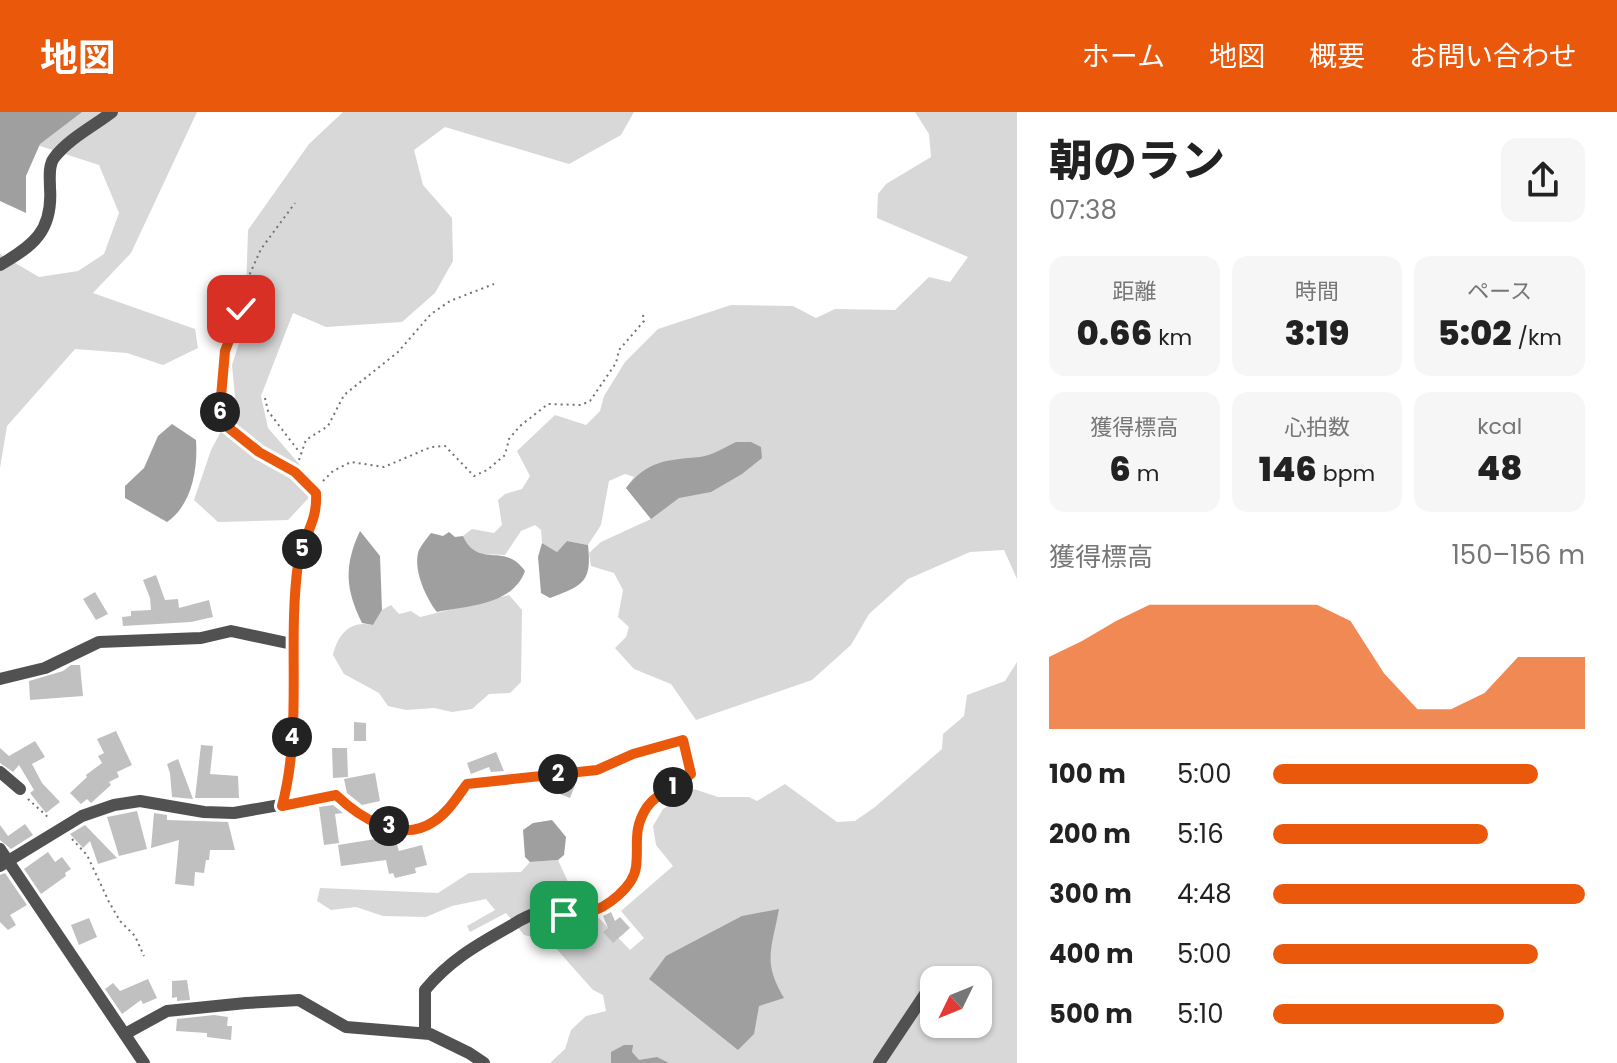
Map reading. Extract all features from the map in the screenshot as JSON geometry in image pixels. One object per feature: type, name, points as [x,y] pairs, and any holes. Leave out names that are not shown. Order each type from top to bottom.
[{"type":"street","points":[[0,265],[28,249],[46,225],[51,198],[49,175],[52,160],[112,112]]},
{"type":"street","points":[[219,420],[259,452],[295,472],[316,493],[318,511],[298,561],[292,644],[290,773],[282,806]]},
{"type":"street","points":[[0,679],[45,668],[99,642],[201,638],[231,631],[292,644]]},
{"type":"street","points":[[4,864],[82,816],[140,801],[234,813],[336,795],[370,822],[400,829],[415,828],[431,824],[448,810],[467,784],[597,770],[633,754],[683,740],[691,774],[658,795],[638,823],[636,870],[631,881],[603,907],[591,912],[564,915],[533,914],[468,949],[443,969],[425,990],[425,1033]]},
{"type":"street","points":[[0,772],[20,789]]},
{"type":"street","points":[[0,849],[4,864],[144,1063]]},
{"type":"street","points":[[125,1034],[167,1011],[299,1000],[346,1027],[425,1033],[484,1063]]},
{"type":"street","points":[[879,1063],[920,1002]]},
{"type":"path","points":[[219,420],[225,351],[241,309],[248,278],[261,249],[295,203]]},
{"type":"path","points":[[295,472],[306,440],[328,426],[344,395],[398,352],[431,314],[450,301],[494,284]]},
{"type":"path","points":[[313,490],[333,471],[351,462],[384,467],[431,447],[445,446],[474,476],[487,470],[505,455],[509,439],[520,426],[548,404],[581,405],[590,401],[616,363],[619,350],[644,321],[643,315]]},
{"type":"path","points":[[265,398],[268,411],[301,454]]},
{"type":"path","points":[[20,789],[87,855],[109,902],[120,921],[135,936],[144,956]]},
{"type":"shaded area","points":[[0,112],[197,112],[131,253],[93,293],[195,329],[198,348],[163,365],[127,353],[75,349],[7,426],[0,468],[0,254],[39,277],[78,271],[104,254],[119,213],[99,165],[0,133]]},
{"type":"shaded area","points":[[0,112],[82,112],[40,144],[26,176],[26,213],[0,201]]},
{"type":"shaded area","points":[[343,112],[634,112],[621,135],[569,164],[445,127],[414,150],[423,185],[452,218],[453,261],[435,293],[402,322],[326,327],[293,313],[261,396],[268,428],[319,487],[288,520],[218,522],[194,500],[211,450],[235,397],[232,365],[245,324],[248,230],[309,144]]},
{"type":"shaded area","points":[[915,112],[1017,112],[1017,579],[1004,550],[970,552],[908,579],[869,614],[851,645],[812,680],[696,720],[671,684],[634,669],[615,648],[626,637],[629,627],[618,617],[623,590],[614,573],[591,566],[589,553],[601,542],[651,519],[626,488],[634,477],[625,474],[609,481],[601,525],[588,545],[567,541],[557,552],[542,543],[541,530],[535,525],[521,531],[505,555],[485,554],[471,548],[463,536],[472,529],[494,533],[502,525],[498,500],[505,494],[522,489],[530,476],[517,451],[555,415],[586,425],[600,411],[604,396],[625,362],[658,329],[731,305],[793,306],[816,318],[835,309],[895,310],[929,277],[950,282],[968,257],[877,218],[878,194],[886,184],[931,157],[929,134]]},
{"type":"shaded area","points":[[172,424],[196,440],[196,463],[188,496],[176,515],[167,522],[125,498],[125,486],[144,468],[158,436]]},
{"type":"shaded area","points":[[736,442],[751,442],[761,447],[762,458],[711,492],[679,498],[651,519],[626,488],[642,472],[659,463],[705,456]]},
{"type":"shaded area","points":[[360,531],[380,556],[382,610],[373,625],[362,623],[350,588],[349,566]]},
{"type":"shaded area","points":[[449,532],[455,537],[463,536],[476,552],[517,562],[525,571],[519,582],[511,591],[488,602],[437,612],[421,582],[417,557],[431,533],[443,536]]},
{"type":"shaded area","points":[[567,541],[588,545],[587,575],[578,585],[550,598],[541,593],[538,557],[542,543],[557,552]]},
{"type":"shaded area","points":[[509,595],[522,610],[521,682],[510,693],[489,694],[472,709],[452,712],[388,706],[379,693],[344,674],[333,655],[346,630],[358,625],[373,625],[382,610],[391,605],[399,614],[411,611],[420,617]]},
{"type":"shaded area","points":[[1017,662],[1017,1063],[550,1063],[565,1049],[571,1030],[586,1016],[606,1011],[603,995],[593,990],[553,945],[524,935],[506,913],[470,932],[467,926],[495,910],[486,899],[452,906],[426,917],[383,916],[356,907],[331,910],[317,901],[320,888],[438,893],[469,873],[521,872],[530,862],[558,860],[584,917],[597,916],[630,950],[644,938],[621,911],[673,866],[656,845],[653,826],[663,809],[694,789],[718,797],[749,797],[757,801],[785,784],[837,822],[855,821],[942,749],[943,734],[964,716],[967,695],[1005,681]]},
{"type":"shaded area","points":[[552,820],[566,837],[564,855],[558,860],[530,862],[525,857],[523,830],[533,823]]},
{"type":"shaded area","points":[[779,909],[771,964],[784,998],[759,1006],[754,1034],[738,1050],[649,979],[666,956],[742,916]]},
{"type":"shaded area","points":[[624,1045],[633,1045],[632,1052],[639,1060],[657,1057],[669,1063],[611,1063],[611,1052]]},
{"type":"building","points":[[156,575],[165,600],[178,599],[179,608],[209,600],[213,617],[191,622],[123,626],[122,617],[131,616],[131,611],[151,610],[143,580]]},
{"type":"building","points":[[95,592],[108,614],[96,620],[83,599]]},
{"type":"building","points":[[71,665],[80,665],[83,696],[30,700],[29,681],[63,671]]},
{"type":"building","points":[[354,722],[366,723],[366,741],[354,741]]},
{"type":"building","points":[[116,731],[132,765],[117,772],[119,777],[109,782],[111,785],[91,803],[87,799],[81,804],[70,793],[102,763],[98,756],[104,753],[97,739]]},
{"type":"building","points":[[35,741],[45,757],[32,764],[42,783],[60,802],[46,813],[30,793],[34,790],[19,765],[13,772],[0,763],[0,748],[9,756]]},
{"type":"building","points":[[201,745],[213,746],[210,774],[238,776],[239,798],[195,798]]},
{"type":"building","points":[[332,748],[347,748],[348,777],[333,778]]},
{"type":"building","points":[[496,752],[504,771],[491,772],[489,767],[471,774],[467,763]]},
{"type":"building","points":[[178,759],[193,799],[172,797],[167,764]]},
{"type":"building","points":[[375,773],[380,801],[362,805],[347,793],[344,779]]},
{"type":"building","points":[[564,783],[575,785],[570,798],[560,794]]},
{"type":"building","points":[[333,805],[343,813],[335,814],[339,843],[324,845],[319,807]]},
{"type":"building","points":[[137,811],[147,849],[119,856],[107,817]]},
{"type":"building","points":[[154,813],[167,815],[167,820],[228,822],[235,850],[210,850],[204,873],[195,872],[194,886],[175,884],[179,840],[151,848]]},
{"type":"building","points":[[25,824],[33,835],[11,849],[0,840],[0,825],[8,836]]},
{"type":"building","points":[[85,825],[117,858],[98,864],[90,841],[83,848],[70,834]]},
{"type":"building","points":[[395,838],[399,851],[422,845],[427,865],[415,868],[416,873],[395,878],[393,873],[389,874],[386,860],[341,866],[338,845]]},
{"type":"building","points":[[48,852],[55,862],[62,857],[71,869],[41,894],[24,869]]},
{"type":"building","points":[[5,873],[27,905],[10,915],[16,925],[8,930],[0,922],[0,875]]},
{"type":"building","points":[[611,912],[615,921],[620,917],[630,928],[613,943],[603,932],[608,928],[603,916]]},
{"type":"building","points":[[89,918],[97,937],[79,945],[71,925]]},
{"type":"building","points":[[148,979],[157,998],[143,1004],[141,1000],[122,1014],[105,989],[113,983],[120,991]]},
{"type":"building","points":[[187,980],[190,1000],[177,1001],[177,997],[172,998],[172,981]]},
{"type":"building","points":[[214,1015],[228,1017],[227,1026],[232,1026],[231,1040],[207,1037],[207,1033],[176,1031],[177,1019]]},
{"type":"route","points":[[241,309],[225,351],[219,420],[259,452],[307,482],[316,493],[318,511],[298,561],[292,627],[290,773],[282,806],[336,795],[370,822],[400,829],[415,828],[431,824],[448,810],[467,784],[597,770],[633,754],[683,740],[691,774],[658,795],[638,823],[636,870],[631,881],[603,907],[591,912],[564,915]]}]
